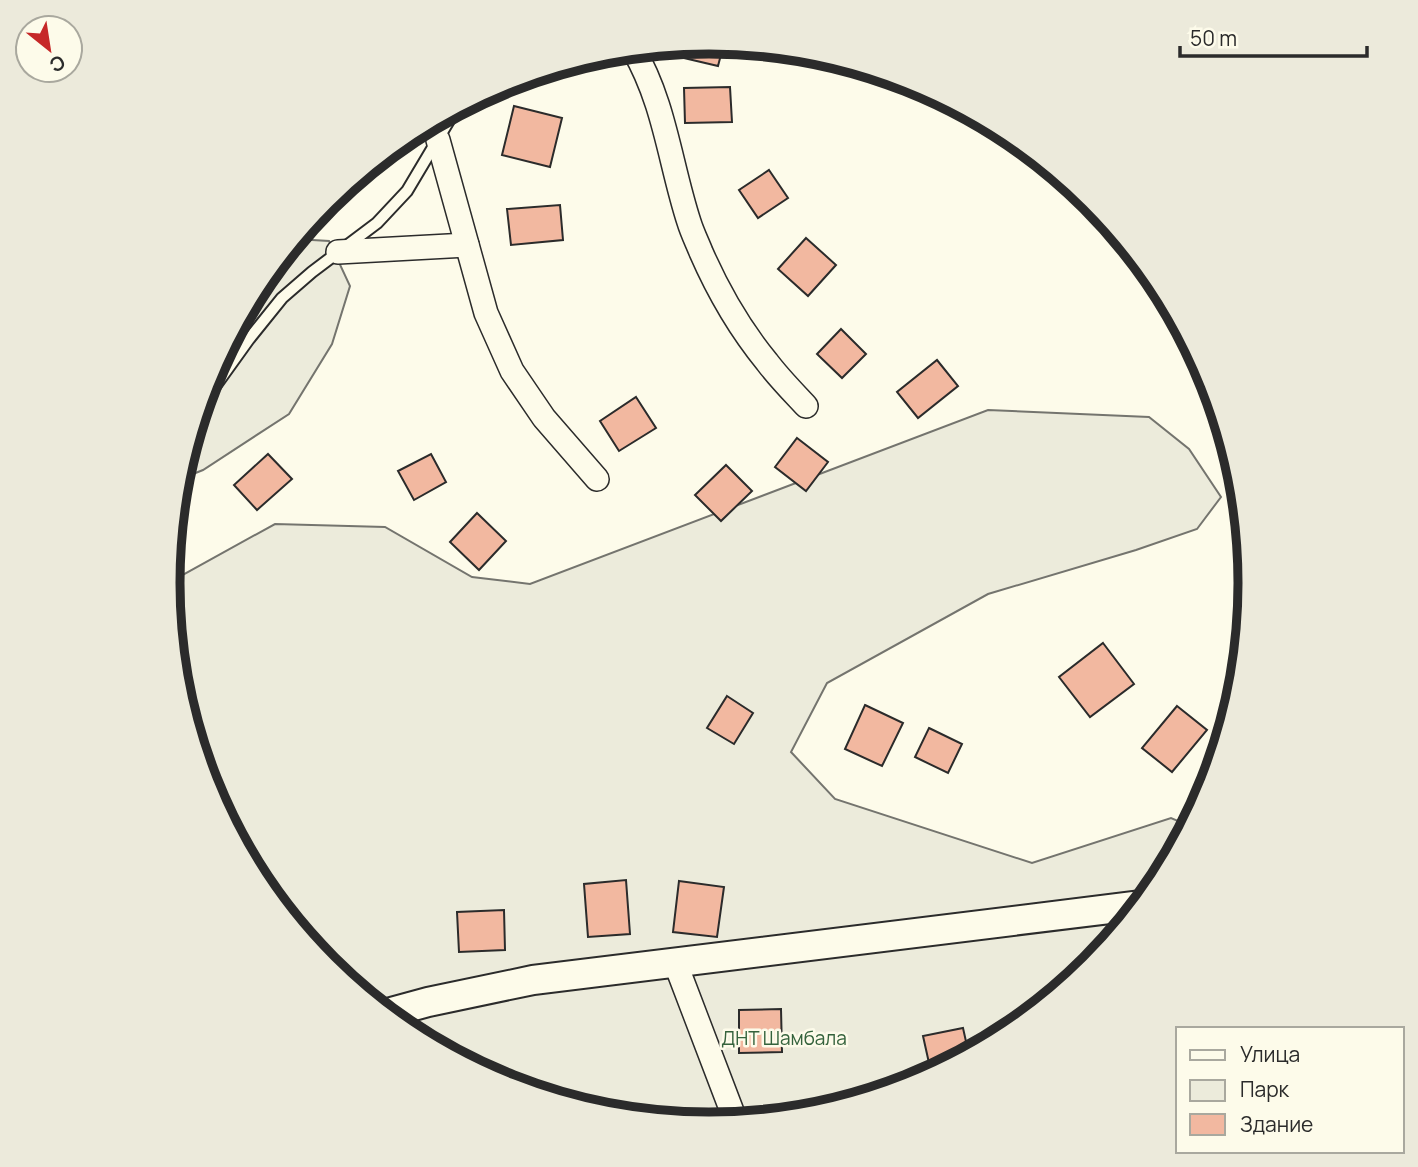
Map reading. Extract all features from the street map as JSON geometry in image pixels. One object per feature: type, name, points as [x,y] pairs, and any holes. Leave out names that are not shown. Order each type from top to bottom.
[{"type":"street","points":[[639,59],[655,95],[689,223],[708,268],[739,325],[806,406]]},
{"type":"street","points":[[438,140],[486,313],[512,371],[544,418],[597,479]]},
{"type":"street","points":[[338,252],[467,245]]},
{"type":"street","points":[[397,1010],[533,980],[1128,907]]},
{"type":"street","points":[[675,962],[732,1112]]},
{"type":"lane","points":[[222,377],[282,298],[377,223],[407,191],[448,123]]},
{"type":"green space","points":[[307,240],[329,241],[350,286],[332,344],[289,414],[203,470],[191,475],[208,413],[234,349],[269,289]]},
{"type":"green space","name":"ДНТ Шамбала","points":[[988,410],[1149,417],[1189,449],[1221,497],[1197,529],[988,594],[827,683],[791,752],[835,799],[1032,863],[1171,818],[1181,822],[1149,878],[1107,932],[1058,981],[1003,1024],[943,1058],[879,1085],[812,1103],[778,1108],[744,1112],[674,1112],[606,1103],[539,1085],[444,1042],[387,1003],[335,958],[289,906],[269,878],[234,818],[208,754],[190,687],[184,653],[180,576],[275,524],[385,527],[472,577],[530,584]]},
{"type":"building","points":[[721,54],[718,66],[672,55]]},
{"type":"building","points":[[730,87],[732,122],[685,123],[684,88]]},
{"type":"building","points":[[514,106],[562,118],[550,167],[502,155]]},
{"type":"building","points":[[769,170],[788,198],[758,218],[739,190]]},
{"type":"building","points":[[560,205],[563,240],[511,245],[507,209]]},
{"type":"building","points":[[806,238],[836,265],[808,296],[778,269]]},
{"type":"building","points":[[841,329],[866,354],[842,378],[817,354]]},
{"type":"building","points":[[937,360],[958,386],[918,418],[897,392]]},
{"type":"building","points":[[636,397],[656,428],[619,451],[600,421]]},
{"type":"building","points":[[797,438],[828,462],[806,491],[775,467]]},
{"type":"building","points":[[268,454],[292,479],[257,510],[234,485]]},
{"type":"building","points":[[431,454],[446,482],[414,500],[398,471]]},
{"type":"building","points":[[726,465],[752,491],[721,521],[695,495]]},
{"type":"building","points":[[477,513],[506,541],[479,570],[450,542]]},
{"type":"building","points":[[1103,643],[1134,684],[1090,717],[1059,677]]},
{"type":"building","points":[[727,696],[753,713],[734,744],[707,728]]},
{"type":"building","points":[[865,705],[903,723],[882,766],[845,749]]},
{"type":"building","points":[[1177,706],[1207,730],[1172,772],[1142,748]]},
{"type":"building","points":[[929,728],[962,744],[948,773],[915,757]]},
{"type":"building","points":[[626,880],[630,934],[588,937],[584,884]]},
{"type":"building","points":[[679,881],[724,887],[717,937],[673,932]]},
{"type":"building","points":[[504,910],[505,950],[459,952],[457,912]]},
{"type":"building","points":[[781,1009],[782,1052],[739,1053],[739,1010]]},
{"type":"building","points":[[963,1028],[967,1046],[929,1064],[923,1036]]}]
